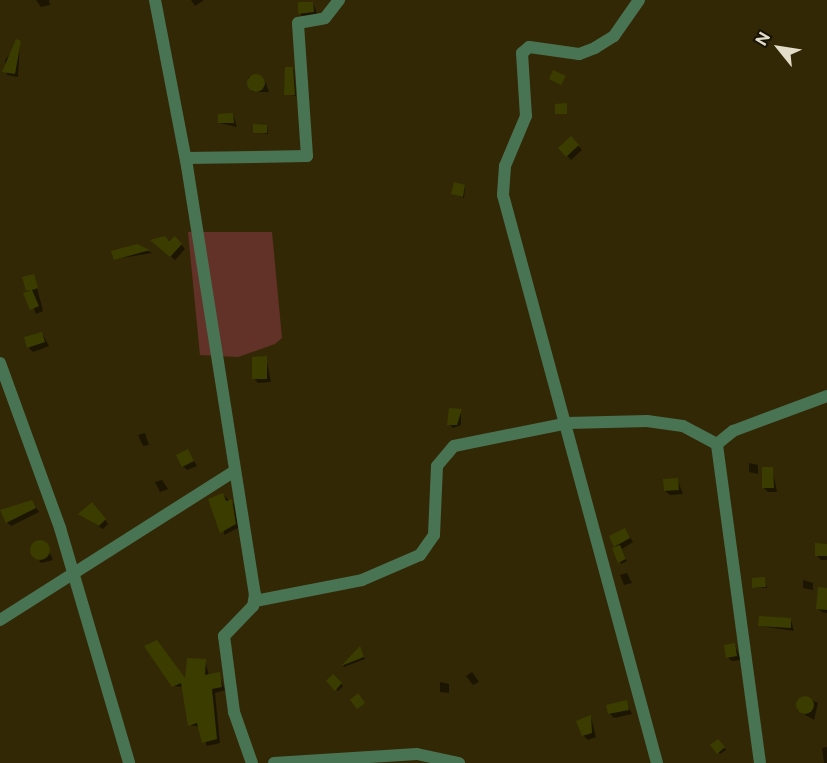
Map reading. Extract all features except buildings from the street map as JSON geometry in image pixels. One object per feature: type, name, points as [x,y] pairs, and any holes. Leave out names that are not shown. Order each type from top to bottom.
[{"type":"street","points":[[155,0],[186,158],[255,602]]},
{"type":"street","points":[[186,158],[307,156],[298,23],[325,18],[339,0]]},
{"type":"street","points":[[639,0],[614,36],[595,48],[579,54],[529,47],[522,53],[526,116],[505,166],[503,195],[563,424],[657,763]]},
{"type":"street","points":[[0,363],[74,575],[129,763]]},
{"type":"street","points":[[717,444],[733,431],[827,396]]},
{"type":"street","points":[[252,763],[234,712],[224,636],[255,602],[362,580],[420,555],[434,536],[437,466],[446,451],[563,424],[647,421],[683,426],[717,444]]},
{"type":"street","points":[[717,444],[760,763]]},
{"type":"street","points":[[0,620],[235,471]]},
{"type":"street","points":[[274,763],[384,754],[430,755],[459,763]]},
{"type":"shaded area","points":[[188,232],[272,232],[282,338],[275,344],[238,357],[200,355]]}]
